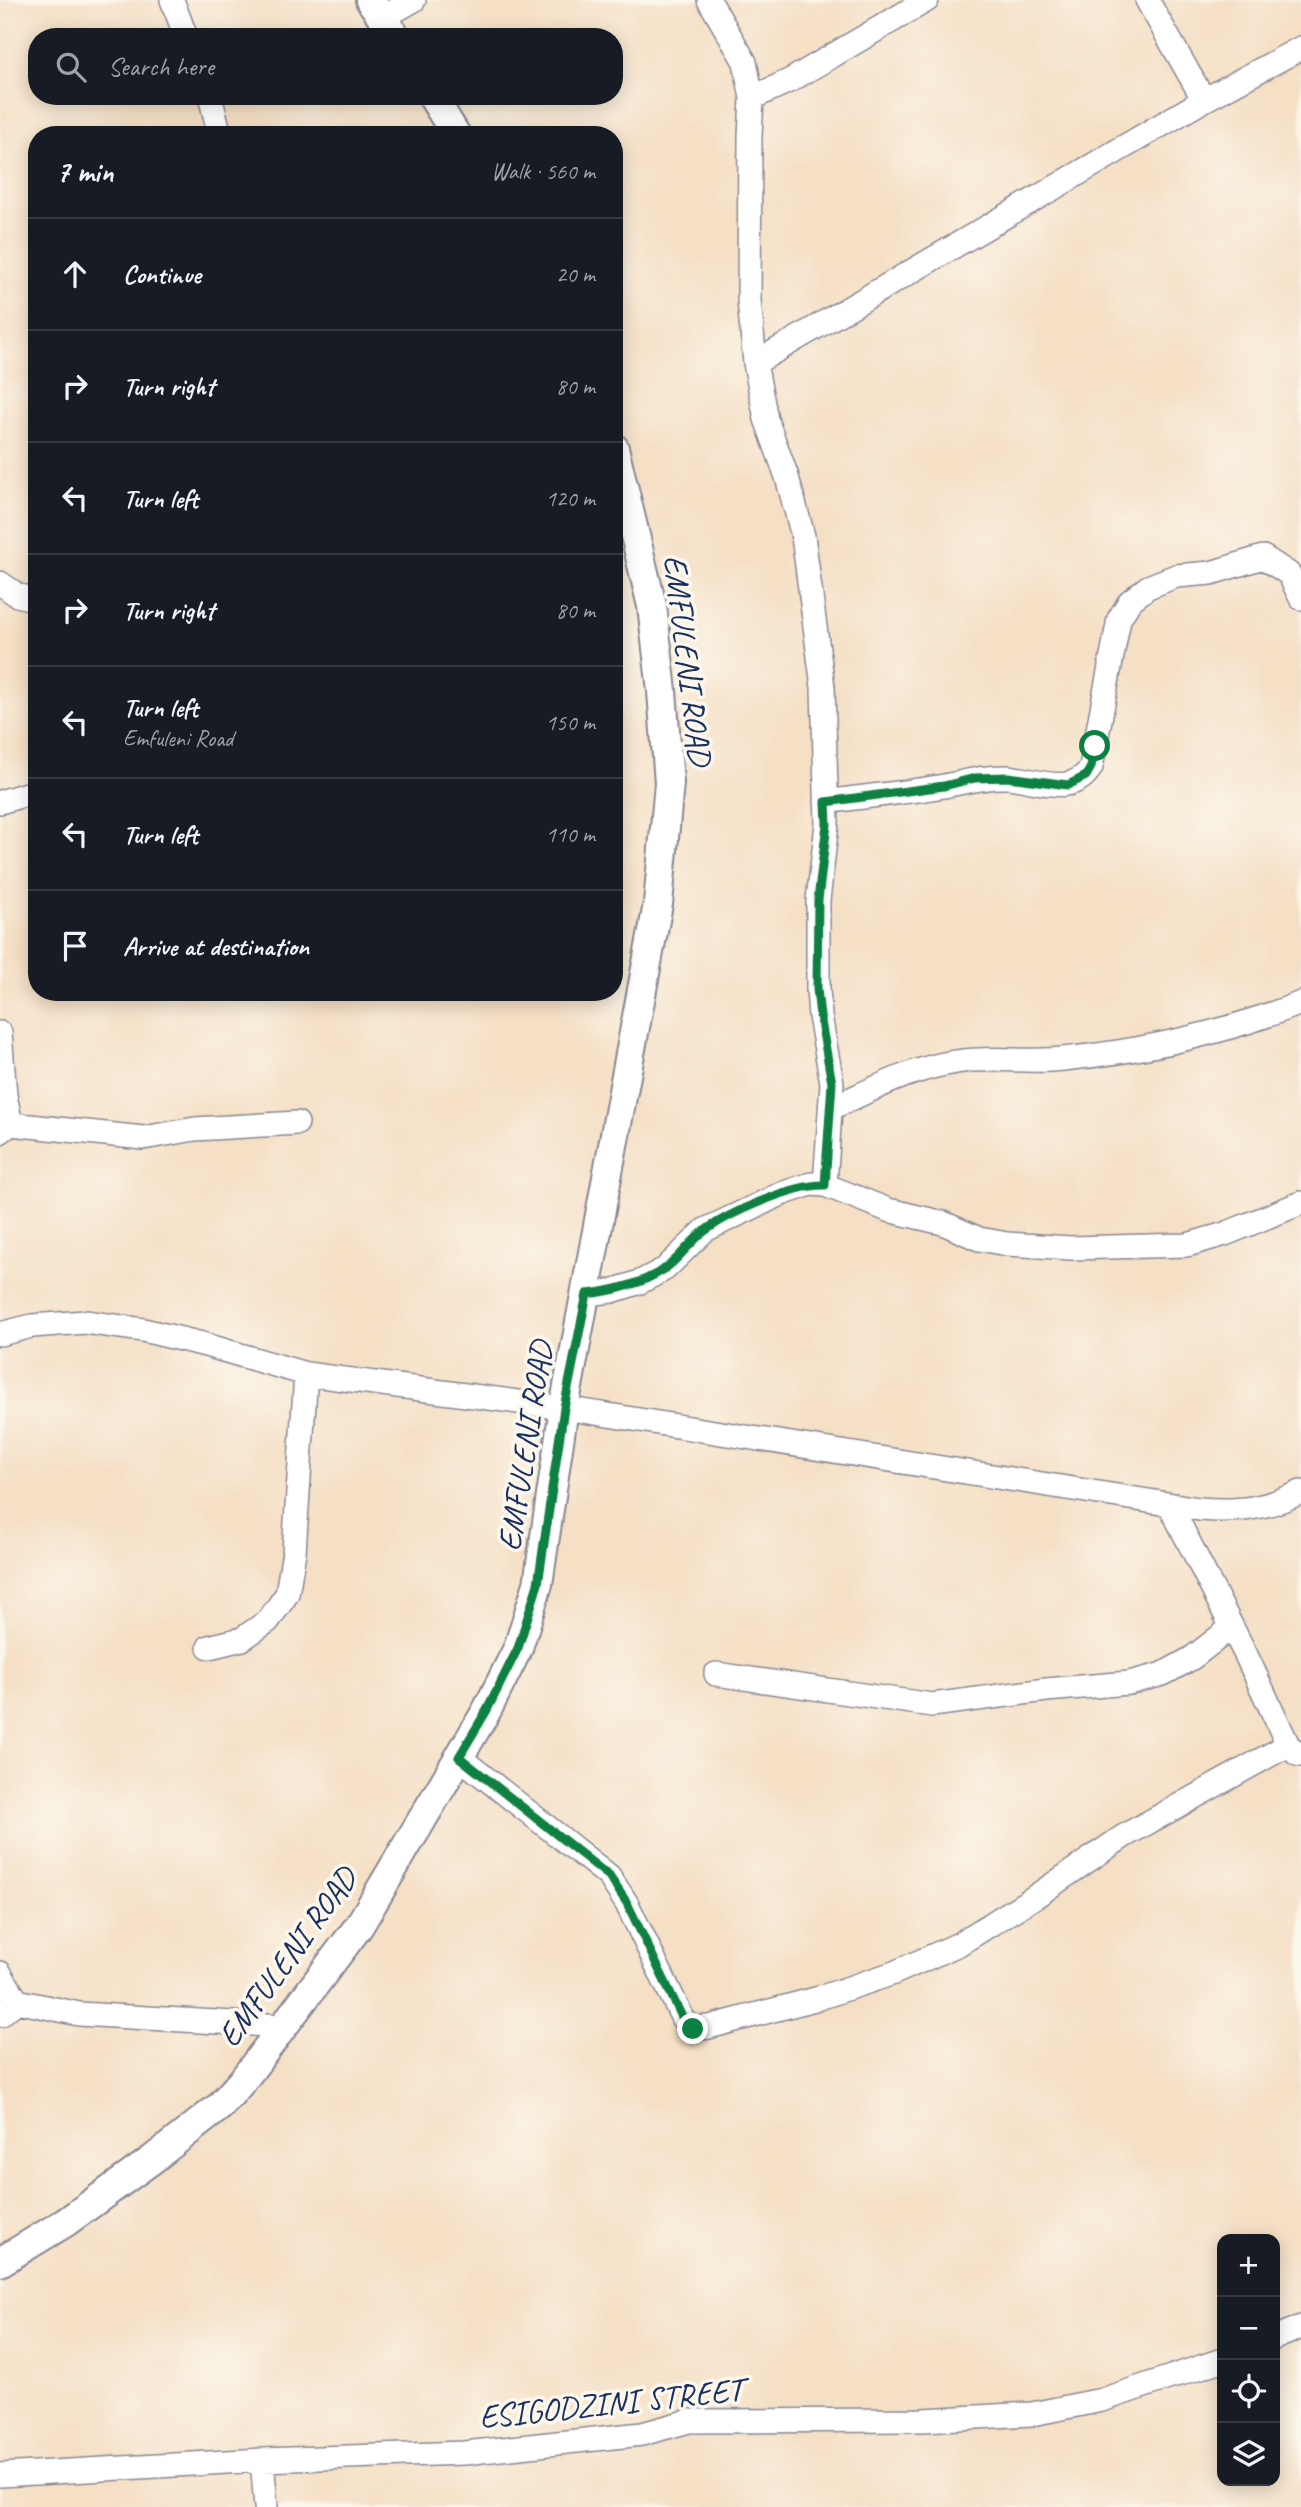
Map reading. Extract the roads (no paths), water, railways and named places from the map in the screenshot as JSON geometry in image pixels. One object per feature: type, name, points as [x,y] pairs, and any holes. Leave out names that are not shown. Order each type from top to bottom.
[{"type":"street","points":[[172,0],[183,28]]},
{"type":"street","points":[[383,18],[414,0]]},
{"type":"street","points":[[709,0],[745,62],[752,98],[750,300],[755,363],[766,419],[787,477],[803,536],[823,687],[827,824],[818,900],[817,989],[832,1083],[825,1185]]},
{"type":"street","points":[[752,98],[791,80],[927,0]]},
{"type":"street","points":[[1147,0],[1204,100]]},
{"type":"street","points":[[755,363],[1204,100],[1301,48]]},
{"type":"street","points":[[212,105],[218,126]]},
{"type":"street","points":[[438,105],[450,126]]},
{"type":"street","name":"EMFULENI ROAD","points":[[0,2262],[66,2222],[219,2107],[359,1926],[487,1710],[518,1648],[534,1597],[547,1528],[564,1408],[658,904],[669,783],[652,606],[623,485]]},
{"type":"street","points":[[826,802],[944,786],[975,778],[1008,777],[1068,785],[1079,781],[1091,767],[1119,619],[1130,601],[1148,587],[1176,576],[1211,573],[1263,557],[1289,574],[1301,598]]},
{"type":"street","points":[[0,583],[17,595],[28,598]]},
{"type":"street","points":[[0,802],[28,794]]},
{"type":"street","points":[[831,1108],[919,1070],[991,1058],[1061,1059],[1187,1040],[1250,1023],[1301,1003]]},
{"type":"street","points":[[0,1033],[6,1128],[143,1138],[195,1129],[297,1123]]},
{"type":"street","points":[[587,1294],[612,1291],[640,1282],[665,1269],[705,1230],[781,1194],[811,1184],[825,1185],[888,1210],[943,1223],[979,1239],[1007,1244],[1070,1248],[1187,1245],[1224,1234],[1301,1203]]},
{"type":"street","points":[[0,1334],[32,1326],[85,1322],[142,1330],[306,1374],[564,1408],[1170,1505],[1235,1511],[1267,1506],[1301,1492]]},
{"type":"street","points":[[209,1647],[242,1639],[268,1622],[287,1594],[295,1552],[306,1374]]},
{"type":"street","points":[[459,1757],[609,1876],[627,1903],[683,2019],[693,2029],[819,1998],[894,1973],[959,1944],[1124,1836],[1294,1750],[1170,1505]]},
{"type":"street","points":[[716,1674],[932,1705],[1046,1690],[1129,1683],[1163,1674],[1192,1658],[1232,1627]]},
{"type":"street","points":[[0,1973],[8,2008],[284,2026]]},
{"type":"street","points":[[1280,2336],[1301,2327]]},
{"type":"street","name":"ESIGODZINI STREET","points":[[0,2475],[262,2460],[464,2453],[642,2434],[688,2421],[923,2420],[1032,2414],[1102,2400],[1217,2362]]},
{"type":"street","points":[[262,2460],[266,2507]]}]
